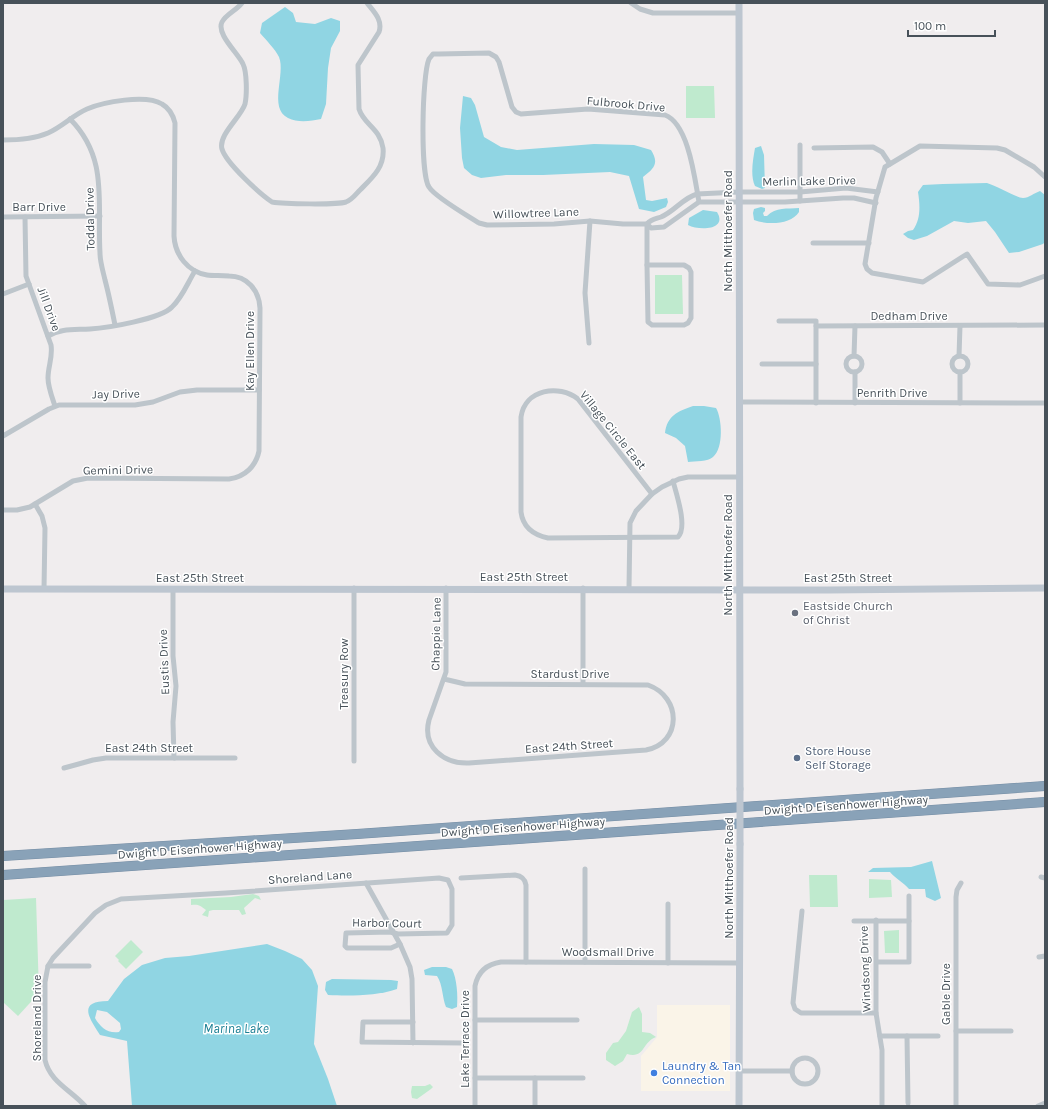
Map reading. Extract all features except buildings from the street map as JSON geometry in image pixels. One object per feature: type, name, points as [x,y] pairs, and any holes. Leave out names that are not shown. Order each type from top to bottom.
[{"type":"highway","name":"Dwight D Eisenhower Highway","points":[[3,856],[357,834],[1045,786]]},
{"type":"highway","name":"Dwight D Eisenhower Highway","points":[[3,875],[1045,802]]},
{"type":"main road","name":"North Mitthoefer Road","points":[[739,3],[739,1106]]},
{"type":"main road","name":"East 25th Street","points":[[3,589],[1045,588]]},
{"type":"street","points":[[242,3],[223,21],[221,27],[223,34],[242,62],[245,73],[244,106],[223,139],[223,152],[233,166],[272,202],[340,203],[353,198],[375,175],[379,168],[383,153],[381,140],[376,130],[362,116],[359,107],[358,65],[379,32],[380,27],[379,19],[367,3]]},
{"type":"street","points":[[631,3],[640,9],[653,13],[739,13]]},
{"type":"street","name":"Fulbrook Drive","points":[[433,54],[489,53],[493,55],[499,62],[512,107],[516,112],[521,114],[588,109],[665,116],[671,118],[676,124],[689,151],[699,202]]},
{"type":"street","name":"Willowtree Lane","points":[[433,54],[428,62],[422,122],[426,180],[430,189],[474,220],[484,225],[554,224],[590,221],[623,224],[647,224],[653,219],[668,213],[691,196],[697,194],[739,192]]},
{"type":"street","points":[[3,140],[22,140],[40,136],[57,128],[92,107],[105,102],[121,100],[152,100],[166,107],[173,117],[175,126],[175,244],[181,259],[194,271],[175,303],[166,313],[153,318],[99,329],[68,329],[48,336]]},
{"type":"street","name":"Todda Drive","points":[[70,119],[84,135],[96,162],[100,185],[100,259],[115,325]]},
{"type":"street","points":[[800,145],[800,201]]},
{"type":"street","points":[[1045,177],[1034,167],[1005,150],[998,148],[920,146],[885,167],[877,198],[866,266],[868,271],[873,274],[923,282],[967,254],[988,284],[1020,285],[1045,276]]},
{"type":"street","points":[[814,148],[873,147],[882,152],[890,164]]},
{"type":"street","name":"Merlin Lake Drive","points":[[739,192],[800,192],[846,188],[877,198]]},
{"type":"street","name":"Merlin Lake Drive","points":[[739,202],[877,198]]},
{"type":"street","points":[[699,202],[739,202]]},
{"type":"street","name":"Willowtree Lane","points":[[647,224],[651,228],[664,227],[699,202]]},
{"type":"street","name":"Barr Drive","points":[[3,217],[100,216]]},
{"type":"street","name":"Jill Drive","points":[[25,217],[25,269],[52,352],[48,381],[55,406]]},
{"type":"street","points":[[589,343],[585,292],[590,221]]},
{"type":"street","points":[[647,224],[647,265],[648,322],[652,324],[687,324],[691,318],[691,271],[689,268],[684,265],[647,265]]},
{"type":"street","points":[[813,242],[869,243]]},
{"type":"street","name":"Kay Ellen Drive","points":[[194,271],[205,275],[241,278],[252,286],[256,292],[260,308],[258,454],[252,466],[240,476]]},
{"type":"street","points":[[3,294],[29,284]]},
{"type":"street","name":"Dedham Drive","points":[[779,321],[816,320],[816,326],[1045,325]]},
{"type":"street","points":[[816,326],[816,403]]},
{"type":"street","points":[[854,356],[855,326]]},
{"type":"street","points":[[959,356],[960,326]]},
{"type":"street","points":[[854,356],[857,356],[861,360],[863,365],[860,370],[855,372],[848,369],[846,364],[849,357],[854,356]]},
{"type":"street","points":[[959,356],[966,358],[968,363],[965,370],[960,372],[955,370],[952,364],[954,359],[959,356]]},
{"type":"street","points":[[762,364],[816,364]]},
{"type":"street","points":[[855,372],[855,403]]},
{"type":"street","points":[[960,372],[960,403]]},
{"type":"street","name":"Jay Drive","points":[[3,436],[55,406],[135,405],[153,402],[180,392],[197,390],[259,390]]},
{"type":"street","name":"Village Circle East","points":[[629,538],[548,538],[537,535],[527,527],[522,518],[521,512],[521,417],[524,406],[530,398],[541,393],[569,393],[578,399],[652,494]]},
{"type":"street","name":"Penrith Drive","points":[[739,402],[1045,403]]},
{"type":"street","name":"Gemini Drive","points":[[3,510],[17,510],[35,504],[73,481],[88,478],[224,479],[240,476]]},
{"type":"street","points":[[629,588],[630,525],[632,516],[637,509],[662,486],[673,481],[688,477],[739,477]]},
{"type":"street","points":[[629,538],[675,537],[679,535],[682,531],[681,513],[673,481]]},
{"type":"street","points":[[35,504],[42,516],[45,528],[44,589]]},
{"type":"street","name":"Eustis Drive","points":[[173,588],[173,656],[176,686],[173,722],[174,758]]},
{"type":"street","name":"Treasury Row","points":[[354,588],[354,761]]},
{"type":"street","name":"Chappie Lane","points":[[446,588],[446,666],[444,679],[429,720],[428,734],[431,744],[436,751],[442,757],[452,761]]},
{"type":"street","points":[[583,588],[583,684]]},
{"type":"street","name":"Stardust Drive","points":[[444,679],[465,684],[642,684],[656,688],[662,692],[670,704],[673,714],[673,722]]},
{"type":"street","name":"East 24th Street","points":[[452,761],[470,763],[646,750],[656,747],[665,740],[671,731],[673,722]]},
{"type":"street","name":"East 24th Street","points":[[64,768],[106,758],[235,758]]},
{"type":"street","points":[[585,869],[585,962]]},
{"type":"street","points":[[461,878],[517,875],[524,879],[526,885],[526,962]]},
{"type":"street","name":"Shoreland Lane","points":[[121,899],[232,893],[439,878],[448,880],[452,889],[452,925],[449,931]]},
{"type":"street","points":[[366,883],[407,958],[411,972],[413,1043]]},
{"type":"street","name":"Gable Drive","points":[[956,1106],[956,897],[957,890],[961,883]]},
{"type":"street","points":[[876,962],[909,962],[909,896]]},
{"type":"street","name":"Shoreland Drive","points":[[85,1106],[55,1080],[48,1071],[45,1063],[45,982],[48,966],[54,955],[95,913],[106,905],[121,899]]},
{"type":"street","points":[[668,904],[668,963]]},
{"type":"street","points":[[802,910],[793,1003],[795,1009],[802,1013],[876,1013]]},
{"type":"street","points":[[876,920],[909,921]]},
{"type":"street","name":"Windsong Drive","points":[[854,921],[876,920],[876,1013],[882,1054],[882,1106]]},
{"type":"street","name":"Harbor Court","points":[[400,944],[391,948],[347,948],[346,932],[444,933],[449,931]]},
{"type":"street","points":[[1038,957],[1045,956]]},
{"type":"street","name":"Woodsmall Drive","points":[[480,973],[488,966],[496,963],[739,963]]},
{"type":"street","points":[[48,966],[89,966]]},
{"type":"street","name":"Lake Terrace Drive","points":[[475,1106],[475,986],[480,973]]},
{"type":"street","points":[[475,1020],[577,1020]]},
{"type":"street","points":[[413,1022],[363,1022],[362,1041],[462,1043]]},
{"type":"street","points":[[956,1031],[1011,1031]]},
{"type":"street","points":[[880,1036],[938,1036]]},
{"type":"street","points":[[907,1036],[908,1103]]},
{"type":"street","points":[[805,1058],[810,1059],[815,1063],[819,1072],[814,1081],[805,1085],[795,1080],[792,1071],[796,1062],[805,1058]]},
{"type":"street","points":[[739,1071],[792,1071]]},
{"type":"street","points":[[475,1078],[583,1078]]},
{"type":"street","points":[[535,1078],[535,1106]]},
{"type":"street","points":[[1038,1106],[1045,1103]]},
{"type":"shaded area","points":[[657,1005],[730,1005],[730,1091],[641,1091],[641,1056],[657,1037]]},
{"type":"green space","points":[[686,86],[714,86],[715,118],[686,118]]},
{"type":"green space","points":[[655,275],[682,275],[683,314],[655,314]]},
{"type":"green space","points":[[809,875],[837,875],[838,907],[810,907]]},
{"type":"green space","points":[[869,879],[891,880],[892,897],[869,898]]},
{"type":"green space","points":[[253,894],[259,896],[261,900],[255,898],[244,908],[246,914],[242,915],[239,910],[213,910],[209,911],[208,917],[202,915],[206,910],[202,907],[191,905],[191,899],[231,897]]},
{"type":"green space","points":[[36,898],[39,993],[18,1016],[3,1002],[3,900]]},
{"type":"green space","points":[[899,930],[899,953],[885,953],[884,931]]},
{"type":"green space","points":[[131,940],[143,952],[126,969],[115,956]]},
{"type":"green space","points":[[639,1007],[642,1014],[642,1032],[650,1033],[656,1037],[651,1039],[640,1052],[633,1055],[627,1054],[623,1061],[615,1066],[606,1060],[606,1053],[613,1043],[618,1042],[626,1031],[632,1012]]},
{"type":"green space","points":[[430,1084],[433,1087],[431,1089],[417,1099],[412,1098],[412,1086],[425,1086]]},
{"type":"water","points":[[285,7],[293,13],[296,22],[315,24],[331,18],[340,21],[340,31],[331,48],[328,68],[326,104],[321,119],[304,121],[292,120],[282,113],[279,107],[278,99],[281,64],[279,57],[273,48],[260,33],[262,23]]},
{"type":"water","points":[[463,96],[471,98],[475,105],[484,137],[501,147],[517,150],[594,144],[634,145],[651,150],[655,158],[655,162],[653,168],[643,177],[646,200],[652,201],[667,198],[668,202],[666,207],[654,212],[639,209],[629,176],[610,172],[506,175],[481,178],[472,175],[464,168],[462,158],[460,128]]},
{"type":"water","points":[[761,146],[764,155],[765,188],[762,189],[755,186],[752,172],[755,148]]},
{"type":"water","points":[[987,183],[1015,196],[1023,198],[1040,191],[1045,195],[1045,242],[1043,244],[1019,252],[1009,253],[986,221],[968,223],[954,221],[927,236],[914,240],[903,234],[913,230],[916,226],[919,217],[918,192],[923,185]]},
{"type":"water","points":[[761,207],[765,208],[763,213],[764,216],[782,209],[799,208],[799,212],[785,222],[765,223],[754,220],[754,209]]},
{"type":"water","points":[[703,210],[717,212],[719,222],[716,226],[711,228],[699,228],[688,225],[689,218]]},
{"type":"water","points":[[693,406],[716,408],[720,419],[721,433],[717,453],[711,459],[705,461],[688,462],[685,446],[676,438],[665,433],[668,422],[674,415]]},
{"type":"water","points":[[932,861],[941,898],[935,901],[926,897],[925,889],[909,889],[890,872],[868,872],[873,868],[911,867]]},
{"type":"water","name":"Marina Lake","points":[[267,944],[302,959],[312,970],[318,986],[314,1044],[337,1106],[132,1106],[127,1041],[100,1035],[92,1023],[88,1012],[89,1007],[98,1002],[108,1001],[124,979],[142,965],[165,958],[189,956]],"holes":[[[97,1010],[107,1012],[120,1023],[121,1029],[119,1032],[108,1031],[99,1024],[95,1018]]]},
{"type":"water","points":[[432,967],[446,967],[452,969],[457,988],[457,1007],[452,1009],[446,1007],[437,976],[425,975],[424,970]]},
{"type":"water","points":[[332,979],[398,981],[397,989],[381,993],[328,995],[325,990],[326,982]]},
{"type":"place","name":"Eastside Church of Christ","points":[[795,613]]},
{"type":"place","name":"Store House Self Storage","points":[[797,758]]},
{"type":"place","name":"Laundry & Tan Connection","points":[[654,1073]]}]
